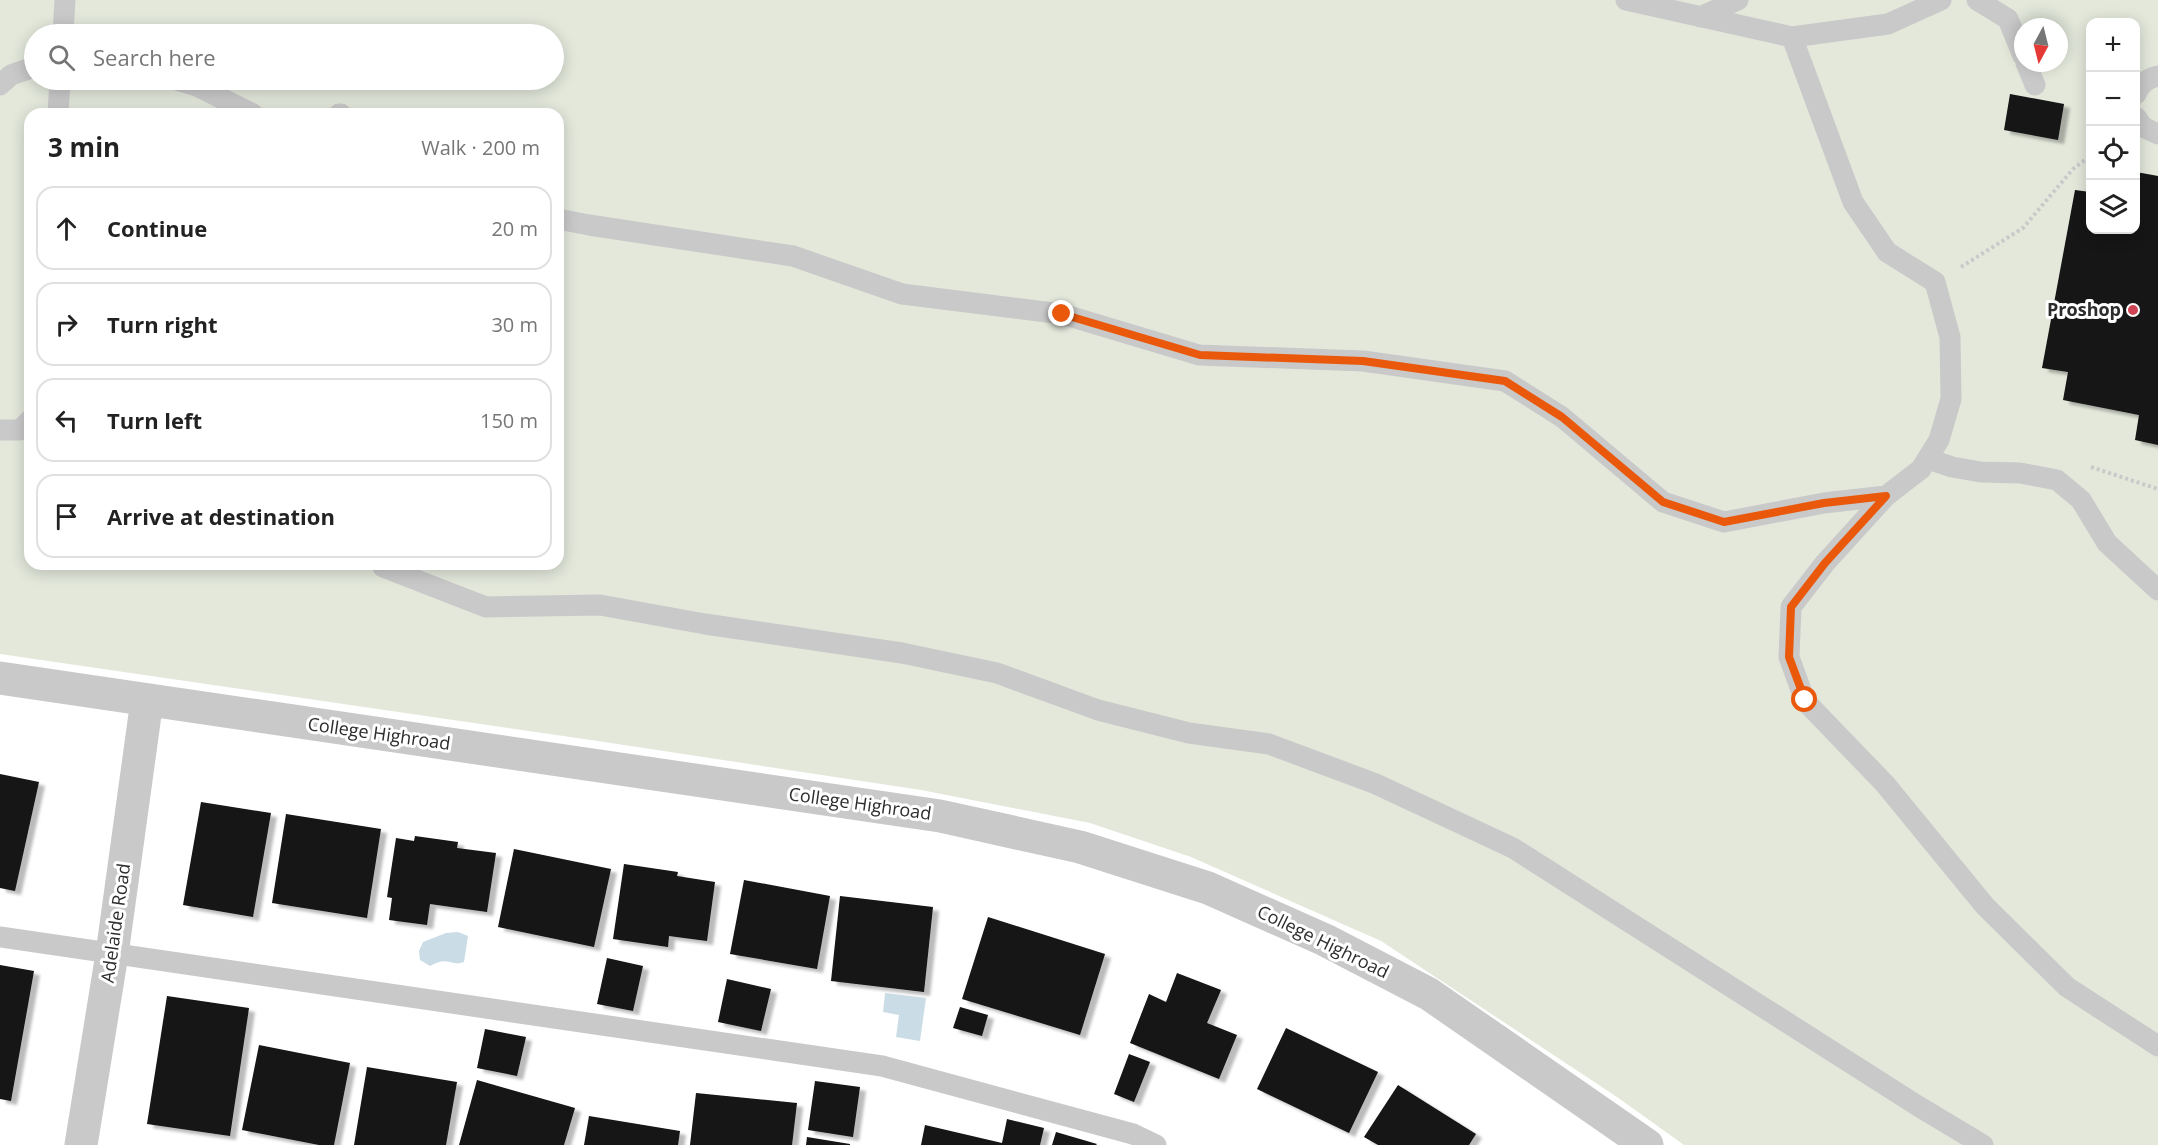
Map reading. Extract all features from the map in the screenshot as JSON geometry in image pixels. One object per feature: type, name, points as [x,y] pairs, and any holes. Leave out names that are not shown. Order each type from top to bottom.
[{"type":"street","name":"College Highroad","points":[[0,678],[940,816],[1080,847],[1208,888],[1324,940],[1419,989],[1647,1145]]},
{"type":"street","name":"Adelaide Road","points":[[81,1145],[112,954],[147,700]]},
{"type":"lane","points":[[64,24],[65,0]]},
{"type":"lane","points":[[1626,0],[1792,37],[1888,24],[1941,0]]},
{"type":"lane","points":[[1700,17],[1738,0]]},
{"type":"lane","points":[[1977,0],[2008,19],[2014,34]]},
{"type":"lane","points":[[1792,37],[1853,202],[1887,252],[1935,282],[1950,337],[1951,399],[1939,440],[1921,470],[1886,496],[1825,563],[1791,607],[1789,657],[1805,700],[1885,784],[1985,906],[2067,987],[2158,1046]]},
{"type":"lane","points":[[0,85],[11,75],[24,70]]},
{"type":"lane","points":[[2030,72],[2035,86]]},
{"type":"lane","points":[[2140,88],[2144,82],[2158,76]]},
{"type":"lane","points":[[58,108],[59,90]]},
{"type":"lane","points":[[205,90],[241,108]]},
{"type":"lane","points":[[2140,123],[2143,127],[2158,134]]},
{"type":"lane","points":[[564,220],[793,256],[903,294],[1062,314],[1200,355],[1363,361],[1505,381],[1562,417],[1663,502],[1724,522],[1824,503],[1886,496]]},
{"type":"lane","points":[[0,430],[20,430],[24,426]]},
{"type":"lane","points":[[1928,459],[1952,467],[1980,472],[2020,473],[2057,480],[2081,500],[2107,543],[2158,590]]},
{"type":"lane","points":[[391,570],[486,607],[600,605],[705,624],[902,653],[997,673],[1098,710],[1189,733],[1269,744],[1376,784],[1513,848],[1983,1145]]},
{"type":"lane","points":[[0,937],[882,1066],[1132,1134],[1156,1145]]},
{"type":"path","points":[[1935,282],[2023,228],[2073,169],[2086,160]]},
{"type":"path","points":[[2057,480],[2088,466],[2158,489]]},
{"type":"shaded area","points":[[0,0],[2158,0],[2158,1145],[1684,1145],[1617,1097],[1381,941],[1191,857],[1090,823],[921,790],[0,654]]},
{"type":"water","points":[[458,932],[468,936],[464,962],[441,961],[430,966],[420,960],[419,951],[423,942],[446,933]]},
{"type":"water","points":[[885,993],[926,998],[920,1041],[896,1037],[899,1015],[883,1012]]},
{"type":"building","points":[[2010,94],[2064,104],[2058,140],[2004,130]]},
{"type":"building","points":[[2140,173],[2158,176],[2158,445],[2135,440],[2139,415],[2063,400],[2068,372],[2042,368],[2075,190],[2086,191],[2086,234],[2140,234]]},
{"type":"building","points":[[0,774],[39,782],[15,891],[0,888]]},
{"type":"building","points":[[201,802],[271,813],[253,917],[183,905]]},
{"type":"building","points":[[286,814],[381,829],[367,918],[272,903]]},
{"type":"building","points":[[415,836],[458,842],[457,848],[496,853],[487,912],[430,904],[427,925],[389,920],[392,898],[387,897],[396,838],[414,841]]},
{"type":"building","points":[[514,849],[611,869],[594,947],[498,927]]},
{"type":"building","points":[[624,864],[678,872],[677,876],[715,882],[707,941],[669,936],[668,947],[613,939]]},
{"type":"building","points":[[744,880],[830,896],[817,969],[730,954]]},
{"type":"building","points":[[840,896],[933,907],[924,992],[831,981]]},
{"type":"building","points":[[988,917],[1105,954],[1080,1035],[962,999]]},
{"type":"building","points":[[607,958],[643,966],[633,1011],[597,1004]]},
{"type":"building","points":[[0,965],[34,971],[11,1101],[0,1099]]},
{"type":"building","points":[[1177,973],[1221,990],[1207,1023],[1237,1035],[1219,1079],[1130,1043],[1149,994],[1166,1002]]},
{"type":"building","points":[[727,979],[771,989],[761,1031],[718,1022]]},
{"type":"building","points":[[167,996],[249,1008],[230,1136],[147,1124]]},
{"type":"building","points":[[960,1007],[988,1015],[982,1036],[953,1028]]},
{"type":"building","points":[[1286,1028],[1378,1072],[1349,1133],[1257,1089]]},
{"type":"building","points":[[485,1029],[526,1037],[517,1076],[477,1068]]},
{"type":"building","points":[[259,1045],[350,1063],[334,1145],[319,1145],[242,1130]]},
{"type":"building","points":[[1129,1054],[1150,1062],[1134,1102],[1114,1094]]},
{"type":"building","points":[[367,1067],[457,1082],[446,1145],[354,1145]]},
{"type":"building","points":[[477,1080],[575,1108],[564,1145],[459,1145]]},
{"type":"building","points":[[815,1081],[860,1087],[853,1137],[808,1130]]},
{"type":"building","points":[[1398,1085],[1476,1134],[1469,1145],[1378,1145],[1364,1137]]},
{"type":"building","points":[[696,1093],[797,1103],[792,1145],[690,1145]]},
{"type":"building","points":[[589,1116],[680,1131],[678,1145],[584,1145]]},
{"type":"building","points":[[1007,1119],[1044,1128],[1040,1145],[921,1145],[925,1125],[1002,1143]]},
{"type":"building","points":[[1056,1132],[1097,1144],[1052,1145]]},
{"type":"building","points":[[807,1137],[850,1144],[850,1145],[806,1145]]},
{"type":"place","name":"Proshop","points":[[2133,310]]},
{"type":"route","points":[[1062,314],[1200,355],[1363,361],[1505,381],[1562,417],[1663,502],[1724,522],[1824,503],[1886,496],[1825,563],[1791,607],[1789,657],[1805,700]]}]
